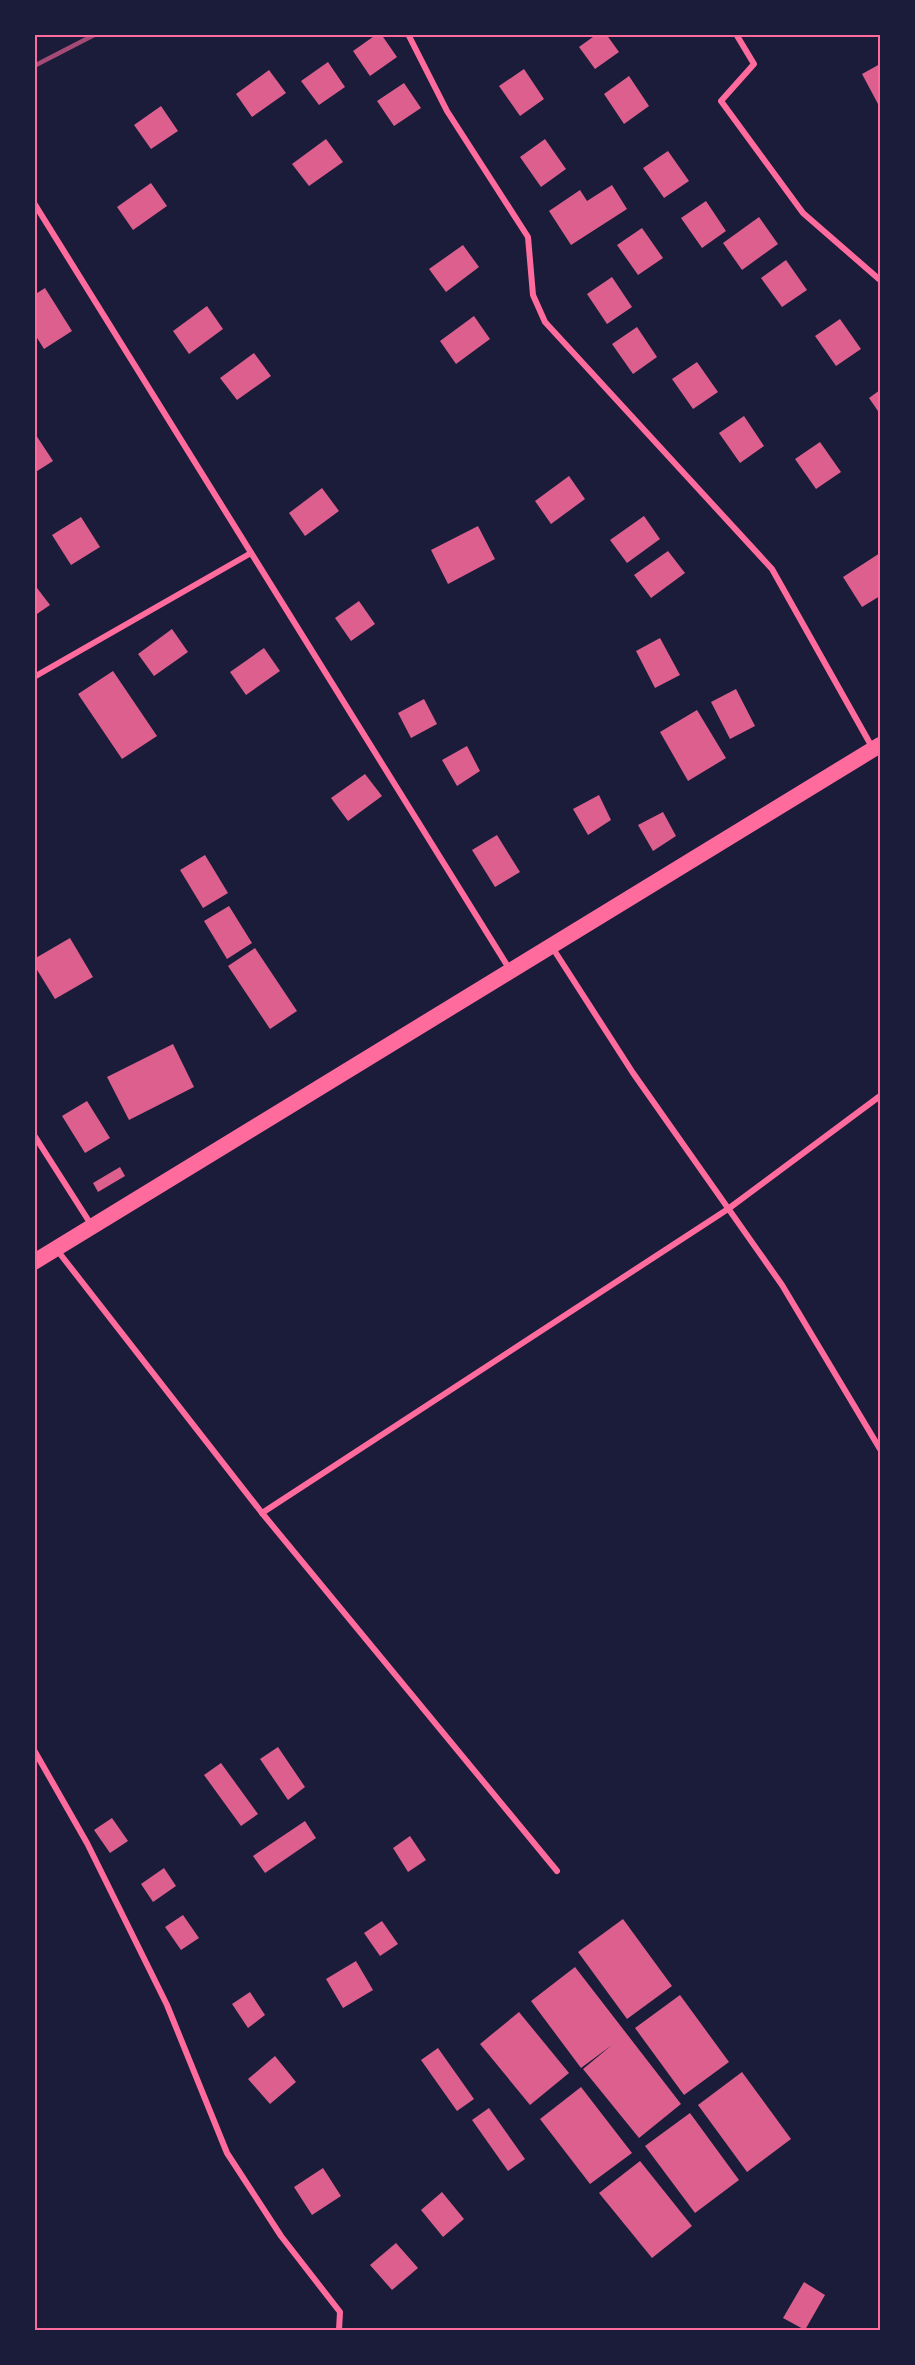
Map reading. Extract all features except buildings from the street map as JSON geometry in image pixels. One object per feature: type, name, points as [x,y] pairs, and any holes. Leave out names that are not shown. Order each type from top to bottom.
[{"type":"highway","points":[[34,1262],[877,747]]},
{"type":"street","points":[[408,34],[447,111],[528,237],[533,295],[545,322],[772,569],[877,747]]},
{"type":"street","points":[[736,34],[754,64],[721,101],[804,213],[880,280]]},
{"type":"street","points":[[34,203],[511,971]]},
{"type":"street","points":[[34,677],[251,553]]},
{"type":"street","points":[[552,946],[633,1073],[782,1285],[880,1449]]},
{"type":"street","points":[[262,1513],[728,1209],[880,1096]]},
{"type":"street","points":[[34,1135],[92,1227]]},
{"type":"street","points":[[56,1249],[262,1513],[557,1871]]},
{"type":"street","points":[[34,1750],[87,1843],[167,2005],[227,2153],[281,2236],[340,2312],[339,2331]]},
{"type":"railway","points":[[34,66],[96,34]]}]
